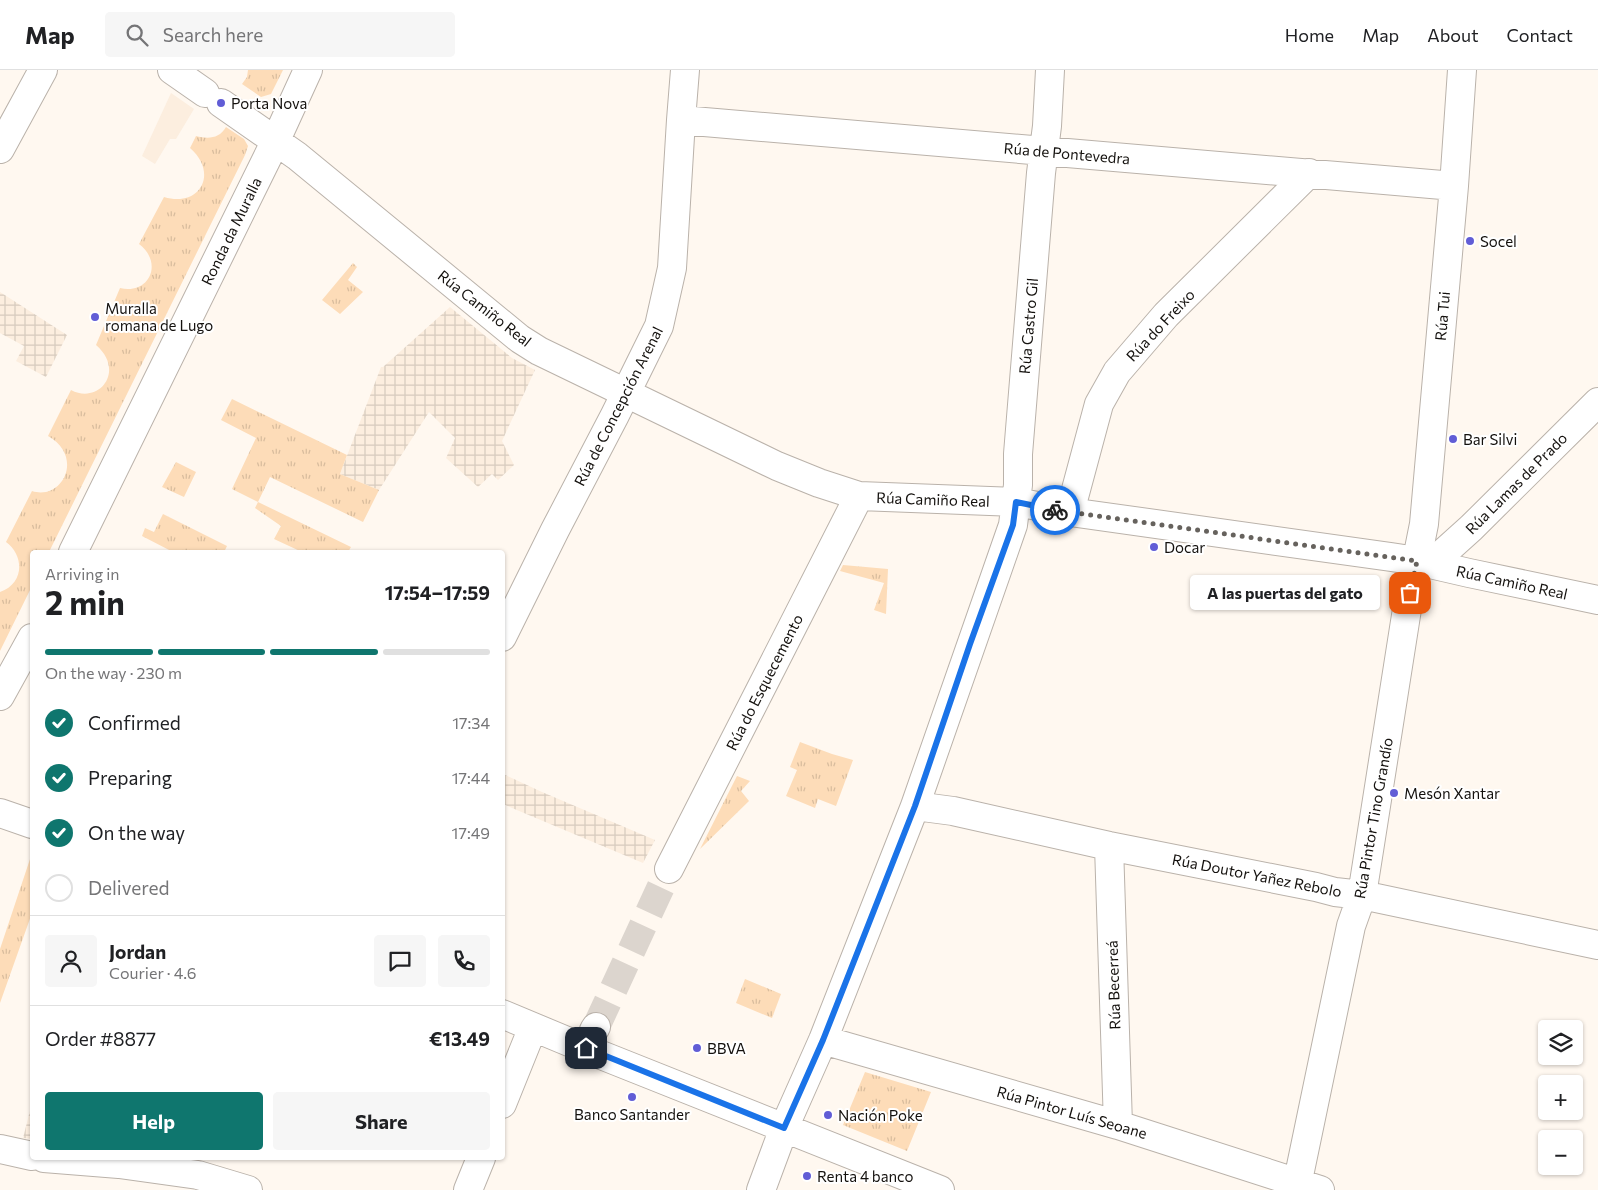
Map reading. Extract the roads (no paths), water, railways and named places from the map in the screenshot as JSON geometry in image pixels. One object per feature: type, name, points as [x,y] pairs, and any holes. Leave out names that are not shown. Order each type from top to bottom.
[{"type":"street","points":[[0,149],[43,70]]},
{"type":"street","name":"Rúa Camiño Real","points":[[172,70],[276,140],[520,339],[539,351],[777,466],[819,483],[859,496],[1016,502],[1070,512],[1427,563],[1598,600]]},
{"type":"street","name":"Ronda da Muralla","points":[[74,550],[276,140],[308,70]]},
{"type":"street","name":"Rúa Castro Gil","points":[[761,1190],[784,1128],[823,1040],[915,806],[1013,525],[1018,485],[1018,454],[1043,151],[1047,126],[1050,70]]},
{"type":"street","name":"Rúa Tui","points":[[1427,563],[1424,524],[1454,186],[1462,70]]},
{"type":"street","name":"Rúa de Concepción Arenal","points":[[505,632],[659,326],[672,268],[684,71]]},
{"type":"street","name":"Rúa de Pontevedra","points":[[680,120],[1454,186]]},
{"type":"street","name":"Rúa do Freixo","points":[[1070,512],[1099,404],[1117,372],[1166,315],[1309,173]]},
{"type":"street","name":"Rúa Lamas de Prado","points":[[1427,563],[1441,555],[1471,528],[1598,402]]},
{"type":"street","name":"Rúa do Esquecemento","points":[[669,869],[859,496]]},
{"type":"street","name":"Rúa Pintor Tino Grandío","points":[[1304,1188],[1351,926],[1362,895],[1407,609],[1427,563]]},
{"type":"street","points":[[0,696],[30,642]]},
{"type":"street","name":"Rúa Doutor Yañez Rebolo","points":[[915,806],[953,811],[1109,846],[1335,892],[1362,895],[1598,945]]},
{"type":"street","name":"Rúa Becerreá","points":[[1109,846],[1118,1125]]},
{"type":"street","points":[[505,1015],[940,1190]]},
{"type":"street","points":[[505,1097],[533,1027]]},
{"type":"street","name":"Rúa Pintor Luís Seoane","points":[[823,1040],[1118,1125],[1304,1188]]},
{"type":"street","points":[[0,1150],[30,1156]]},
{"type":"street","points":[[69,1160],[119,1164],[198,1175],[248,1190]]},
{"type":"street","points":[[468,1190],[480,1160]]},
{"type":"tunnel","points":[[596,1027],[665,878]]},
{"type":"place","name":"Porta Nova","points":[[221,103]]},
{"type":"place","name":"Socel","points":[[1470,241]]},
{"type":"place","name":"Muralla romana de Lugo","points":[[95,317]]},
{"type":"place","name":"Bar Silvi","points":[[1453,439]]},
{"type":"place","name":"Docar","points":[[1154,547]]},
{"type":"place","name":"A las puertas del gato","points":[[1410,593]]},
{"type":"place","name":"Mesón Xantar","points":[[1394,793]]},
{"type":"place","name":"BBVA","points":[[697,1048]]},
{"type":"place","name":"Banco Santander","points":[[632,1097]]},
{"type":"place","name":"Nación Poke","points":[[828,1115]]},
{"type":"place","name":"Renta 4 banco","points":[[807,1176]]}]
